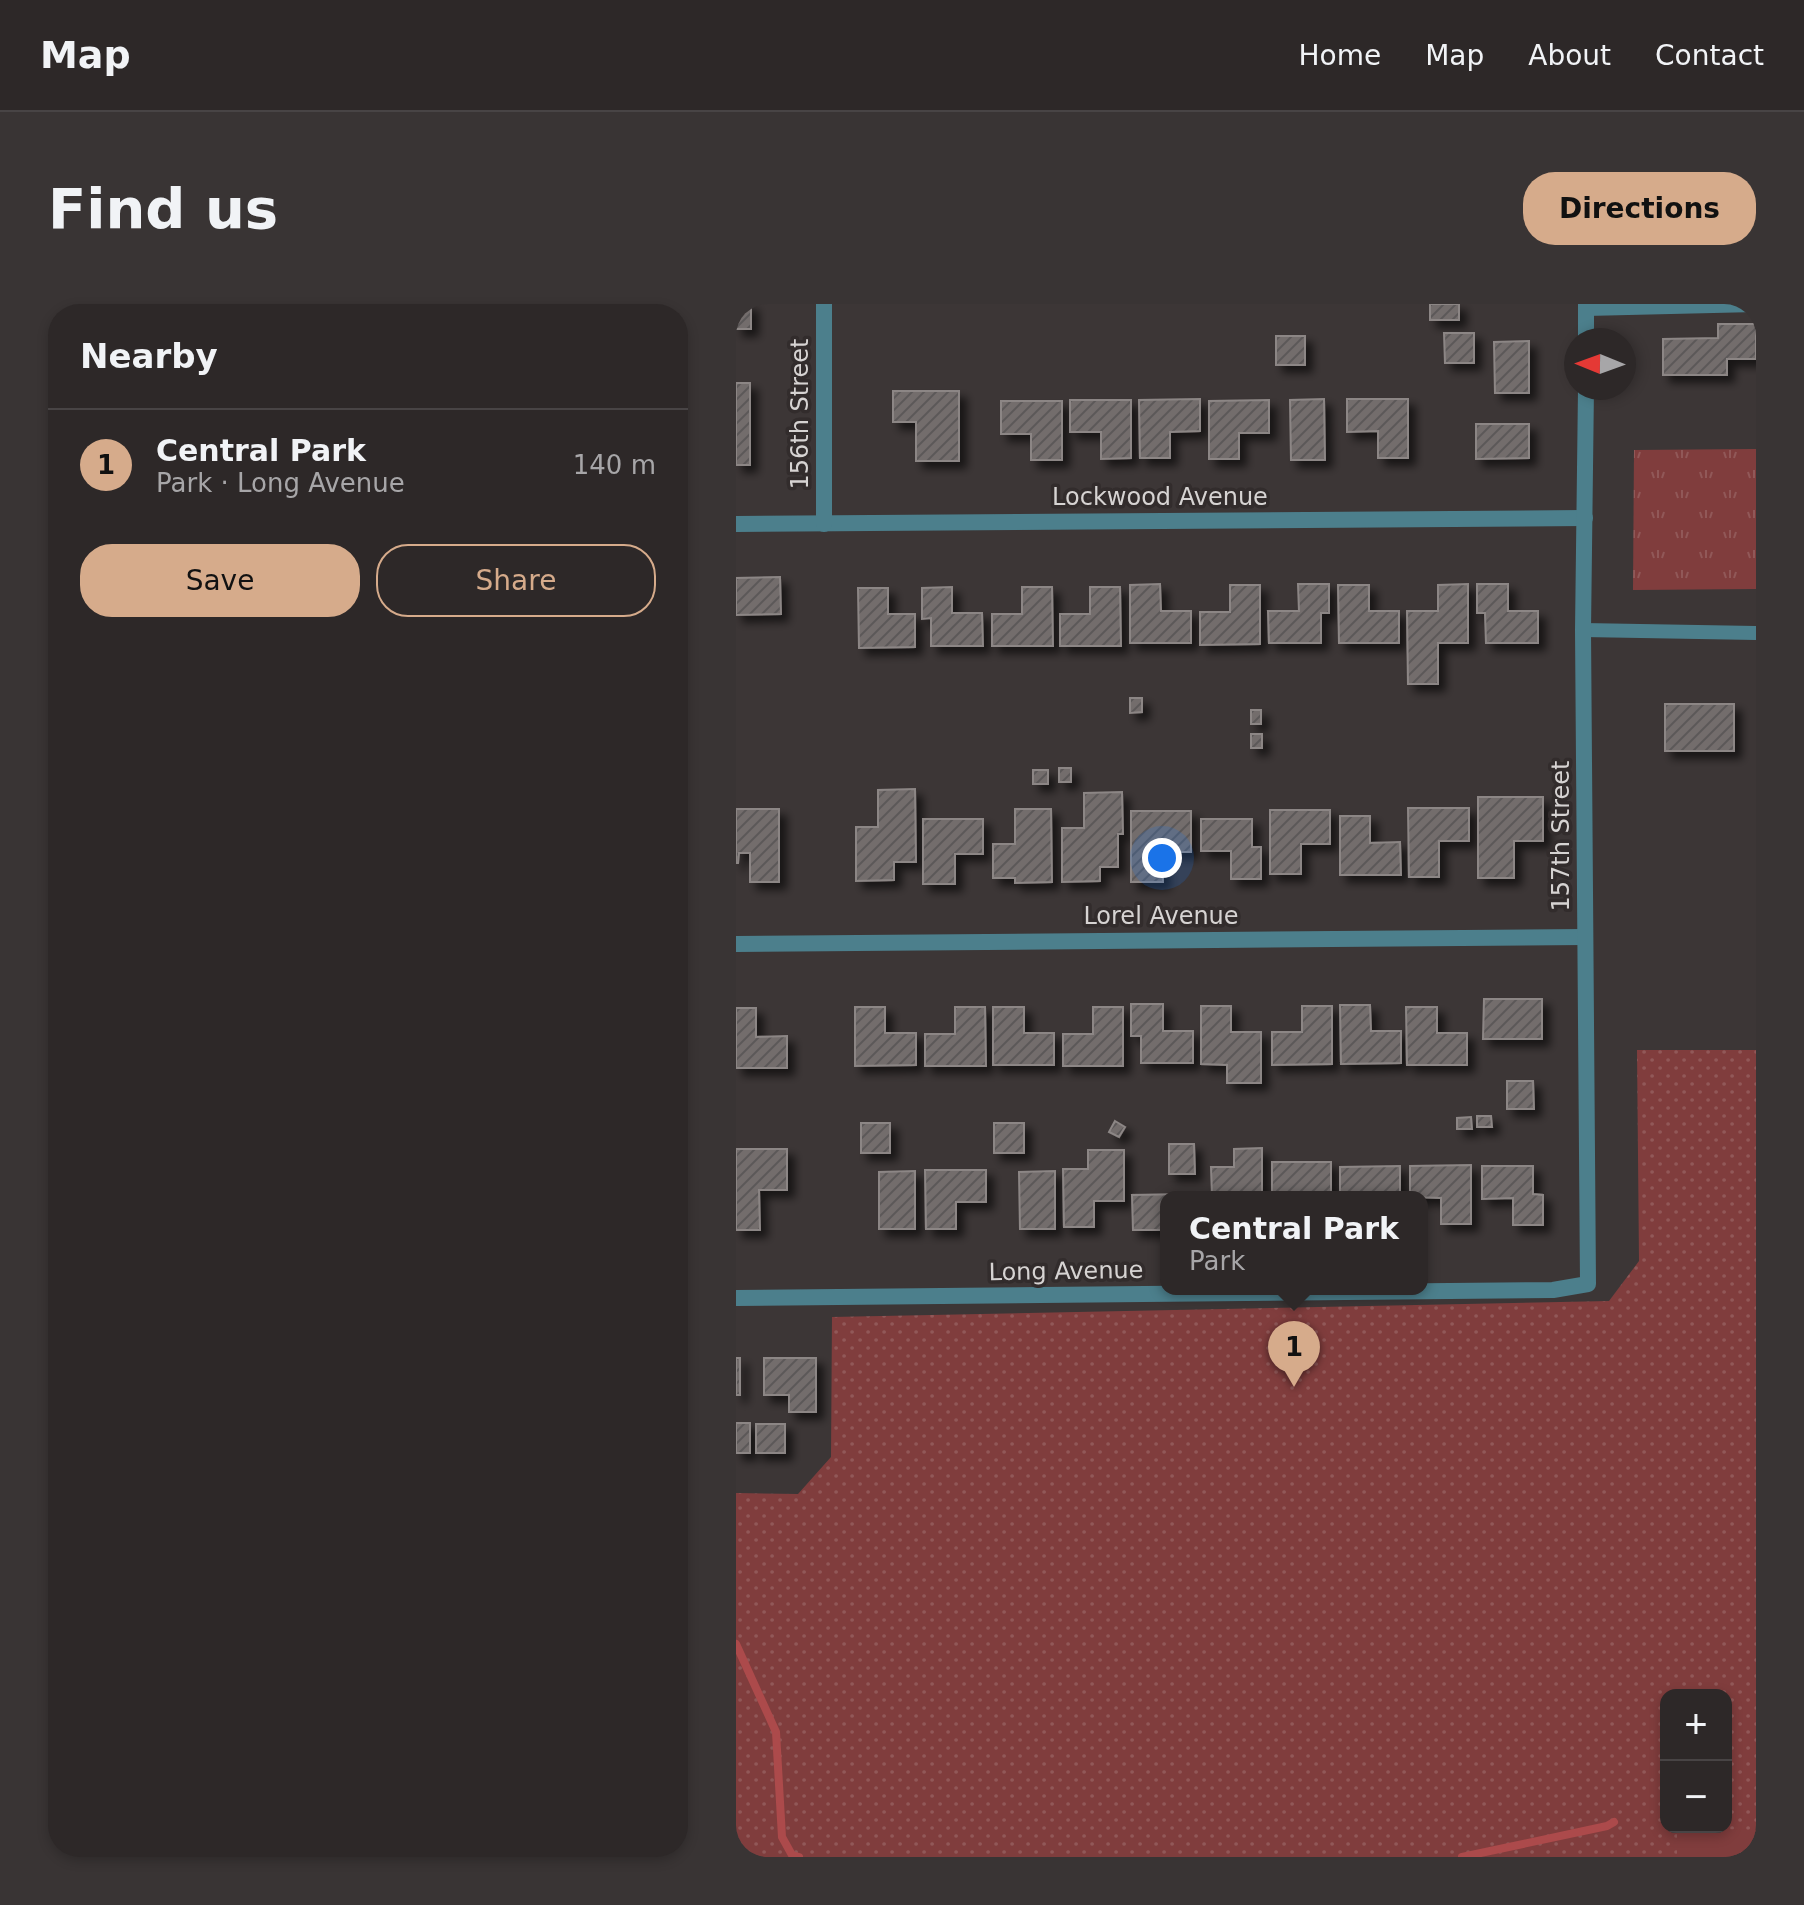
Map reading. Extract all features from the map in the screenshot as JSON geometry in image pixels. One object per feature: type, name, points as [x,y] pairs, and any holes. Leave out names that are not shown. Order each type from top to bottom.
[{"type":"street","name":"156th Street","points":[[824,304],[824,524]]},
{"type":"street","points":[[1586,306],[1586,328]]},
{"type":"street","name":"157th Street","points":[[1586,400],[1583,630],[1588,1284]]},
{"type":"street","name":"Lockwood Avenue","points":[[736,524],[1585,518]]},
{"type":"street","name":"Lorel Avenue","points":[[736,944],[1585,937]]},
{"type":"street","name":"Long Avenue","points":[[1428,1291],[1553,1290],[1588,1284]]},
{"type":"street","name":"Long Avenue","points":[[736,1298],[1160,1294]]},
{"type":"lane","points":[[1586,306],[1756,305]]},
{"type":"lane","points":[[1583,630],[1756,633]]},
{"type":"green space","points":[[1756,449],[1756,589],[1633,590],[1634,450]]},
{"type":"green space","points":[[1637,1050],[1756,1050],[1756,1857],[736,1857],[736,1493],[798,1494],[831,1457],[832,1317],[1609,1301],[1639,1261]]},
{"type":"green space","points":[[1756,1830],[1756,1857],[1677,1857],[1677,1833]]},
{"type":"building","points":[[736,304],[751,304],[751,329],[736,329]]},
{"type":"building","points":[[1430,304],[1459,304],[1459,320],[1430,320]]},
{"type":"building","points":[[1718,324],[1756,324],[1756,359],[1727,359],[1727,375],[1663,375],[1663,339],[1718,338]]},
{"type":"building","points":[[1444,333],[1474,333],[1474,363],[1445,363]]},
{"type":"building","points":[[1276,336],[1305,336],[1305,365],[1276,365]]},
{"type":"building","points":[[1529,341],[1529,393],[1495,393],[1494,342]]},
{"type":"building","points":[[736,383],[750,383],[750,465],[736,465]]},
{"type":"building","points":[[893,391],[959,391],[959,461],[916,461],[916,422],[893,422]]},
{"type":"building","points":[[1200,399],[1200,431],[1170,432],[1170,458],[1140,458],[1139,400]]},
{"type":"building","points":[[1324,399],[1325,460],[1291,460],[1290,400]]},
{"type":"building","points":[[1347,399],[1408,399],[1408,458],[1378,458],[1378,431],[1347,432]]},
{"type":"building","points":[[1070,400],[1131,400],[1131,458],[1101,459],[1101,432],[1070,432]]},
{"type":"building","points":[[1269,400],[1269,433],[1239,433],[1239,459],[1209,459],[1209,401]]},
{"type":"building","points":[[1001,401],[1062,401],[1062,460],[1031,460],[1031,434],[1001,434]]},
{"type":"building","points":[[1476,424],[1529,424],[1529,458],[1476,459]]},
{"type":"building","points":[[780,577],[781,614],[736,615],[736,578]]},
{"type":"building","points":[[1160,584],[1161,611],[1191,611],[1191,643],[1130,643],[1130,585]]},
{"type":"building","points":[[1298,584],[1329,584],[1329,613],[1321,613],[1321,643],[1269,643],[1268,611],[1299,611]]},
{"type":"building","points":[[1468,584],[1468,643],[1438,643],[1438,684],[1408,684],[1407,611],[1438,611],[1438,585]]},
{"type":"building","points":[[1477,584],[1508,584],[1508,611],[1538,611],[1538,643],[1486,643],[1485,613],[1477,613]]},
{"type":"building","points":[[1230,585],[1260,585],[1260,644],[1200,645],[1200,612],[1230,612]]},
{"type":"building","points":[[1338,585],[1369,585],[1369,611],[1399,611],[1399,643],[1339,643]]},
{"type":"building","points":[[952,587],[952,613],[982,613],[983,646],[931,646],[931,618],[922,619],[922,588]]},
{"type":"building","points":[[1022,587],[1052,587],[1053,646],[992,646],[992,614],[1022,614]]},
{"type":"building","points":[[1090,587],[1120,587],[1121,646],[1060,646],[1060,614],[1090,614]]},
{"type":"building","points":[[858,588],[888,588],[888,614],[915,614],[915,647],[859,648]]},
{"type":"building","points":[[1130,698],[1142,698],[1142,712],[1130,713]]},
{"type":"building","points":[[1665,704],[1734,704],[1734,751],[1665,751]]},
{"type":"building","points":[[1251,710],[1261,710],[1261,724],[1251,724]]},
{"type":"building","points":[[1251,734],[1262,734],[1262,748],[1251,748]]},
{"type":"building","points":[[1059,768],[1071,768],[1071,782],[1059,782]]},
{"type":"building","points":[[1033,770],[1048,770],[1048,784],[1033,784]]},
{"type":"building","points":[[915,789],[916,862],[894,862],[894,880],[856,881],[856,827],[878,827],[878,790]]},
{"type":"building","points":[[1122,792],[1123,834],[1118,834],[1118,867],[1100,867],[1100,881],[1062,882],[1062,828],[1084,828],[1084,793]]},
{"type":"building","points":[[1478,797],[1543,797],[1543,841],[1514,841],[1514,878],[1478,878]]},
{"type":"building","points":[[1408,808],[1469,808],[1469,841],[1439,841],[1439,877],[1409,877]]},
{"type":"building","points":[[736,809],[779,809],[779,882],[750,882],[750,853],[739,853],[736,863]]},
{"type":"building","points":[[1015,809],[1051,809],[1052,882],[1015,883],[1015,878],[993,878],[993,844],[1015,844]]},
{"type":"building","points":[[1270,810],[1330,810],[1330,844],[1301,844],[1301,874],[1270,874]]},
{"type":"building","points":[[1131,811],[1191,811],[1191,852],[1162,852],[1163,882],[1131,882]]},
{"type":"building","points":[[1340,816],[1370,816],[1370,843],[1400,842],[1401,875],[1340,875]]},
{"type":"building","points":[[923,819],[983,819],[983,854],[955,854],[955,884],[923,884]]},
{"type":"building","points":[[1201,819],[1252,819],[1252,847],[1261,847],[1261,879],[1231,879],[1231,851],[1201,851]]},
{"type":"building","points":[[1484,999],[1542,999],[1542,1039],[1483,1039]]},
{"type":"building","points":[[1131,1004],[1163,1004],[1163,1031],[1193,1031],[1193,1063],[1141,1063],[1141,1036],[1131,1036]]},
{"type":"building","points":[[1340,1005],[1370,1005],[1371,1031],[1401,1031],[1401,1063],[1341,1064]]},
{"type":"building","points":[[1201,1006],[1231,1006],[1231,1032],[1261,1032],[1261,1083],[1227,1083],[1227,1065],[1201,1064]]},
{"type":"building","points":[[1302,1006],[1332,1006],[1332,1064],[1272,1065],[1272,1032],[1302,1032]]},
{"type":"building","points":[[855,1007],[885,1007],[885,1033],[916,1033],[916,1065],[855,1066]]},
{"type":"building","points":[[955,1007],[985,1007],[986,1066],[925,1066],[925,1034],[955,1034]]},
{"type":"building","points":[[993,1007],[1024,1007],[1024,1033],[1054,1033],[1054,1065],[993,1065]]},
{"type":"building","points":[[1093,1007],[1123,1007],[1123,1066],[1063,1066],[1063,1034],[1093,1034]]},
{"type":"building","points":[[1406,1007],[1437,1007],[1437,1033],[1467,1033],[1467,1065],[1407,1065]]},
{"type":"building","points":[[736,1008],[756,1008],[756,1037],[787,1036],[787,1068],[736,1068]]},
{"type":"building","points":[[1507,1081],[1533,1081],[1534,1109],[1507,1109]]},
{"type":"building","points":[[1477,1116],[1491,1116],[1492,1127],[1477,1127]]},
{"type":"building","points":[[1471,1117],[1472,1129],[1457,1129],[1457,1118]]},
{"type":"building","points":[[1115,1121],[1125,1127],[1119,1137],[1109,1132]]},
{"type":"building","points":[[861,1123],[890,1123],[890,1153],[861,1153]]},
{"type":"building","points":[[994,1123],[1024,1123],[1024,1153],[994,1153]]},
{"type":"building","points":[[1169,1144],[1194,1144],[1195,1174],[1169,1174]]},
{"type":"building","points":[[1262,1148],[1262,1191],[1212,1191],[1211,1167],[1234,1167],[1234,1149]]},
{"type":"building","points":[[736,1149],[787,1149],[787,1190],[759,1190],[760,1230],[736,1230]]},
{"type":"building","points":[[1088,1150],[1124,1150],[1124,1201],[1094,1201],[1094,1227],[1064,1227],[1063,1169],[1088,1169]]},
{"type":"building","points":[[1272,1162],[1331,1162],[1331,1191],[1272,1191]]},
{"type":"building","points":[[1471,1165],[1471,1224],[1441,1224],[1441,1198],[1428,1198],[1428,1191],[1410,1191],[1410,1166]]},
{"type":"building","points":[[1400,1166],[1400,1191],[1340,1191],[1340,1167]]},
{"type":"building","points":[[1482,1166],[1533,1166],[1533,1194],[1543,1195],[1543,1225],[1513,1225],[1513,1198],[1482,1199]]},
{"type":"building","points":[[925,1170],[986,1170],[986,1202],[956,1202],[956,1229],[926,1229]]},
{"type":"building","points":[[915,1171],[915,1229],[879,1229],[879,1172]]},
{"type":"building","points":[[1055,1171],[1055,1229],[1020,1229],[1019,1172]]},
{"type":"building","points":[[1160,1194],[1160,1230],[1133,1230],[1132,1195]]},
{"type":"building","points":[[736,1358],[740,1358],[740,1395],[736,1395]]},
{"type":"building","points":[[764,1358],[816,1358],[816,1412],[789,1412],[789,1395],[764,1395]]},
{"type":"building","points":[[736,1423],[750,1423],[750,1453],[736,1453]]},
{"type":"building","points":[[756,1424],[785,1424],[785,1453],[756,1453]]},
{"type":"waterway","points":[[736,1644],[776,1732],[782,1837],[792,1855],[799,1857]]},
{"type":"waterway","points":[[1462,1857],[1614,1822]]},
{"type":"place","name":"Central Park","points":[[1294,1387]]}]
